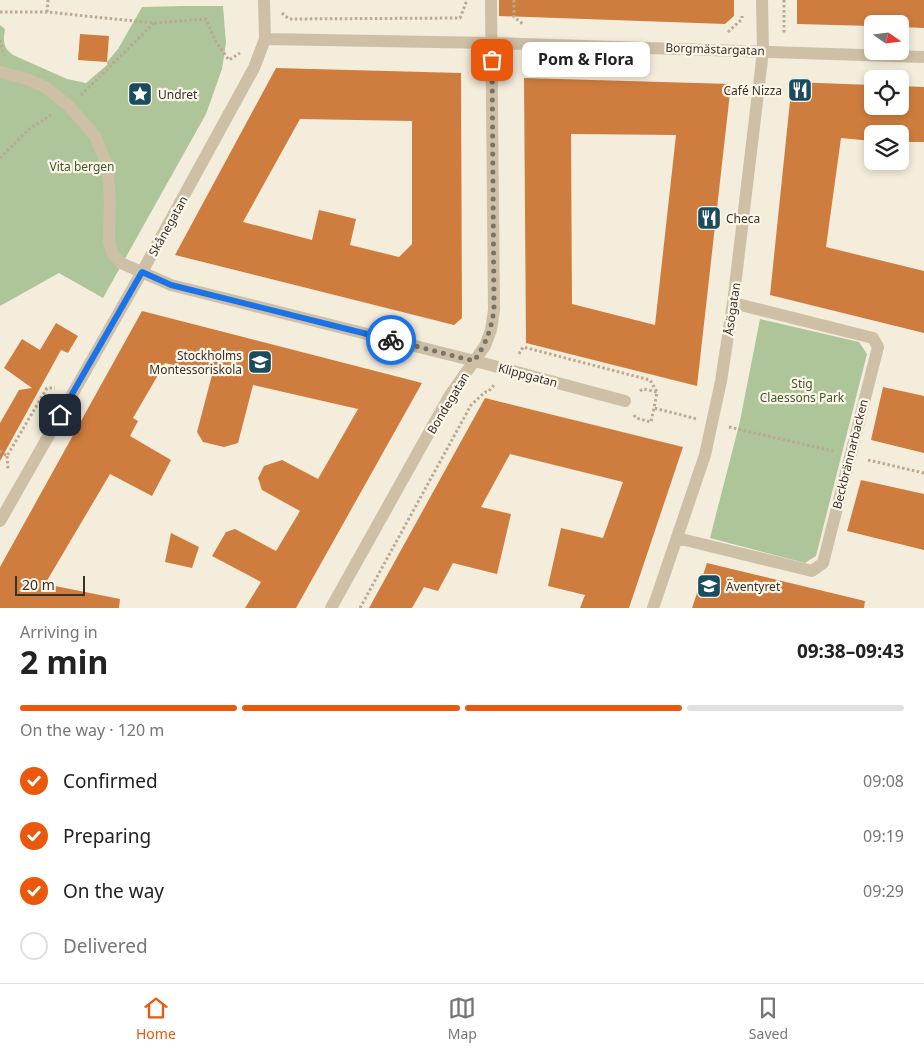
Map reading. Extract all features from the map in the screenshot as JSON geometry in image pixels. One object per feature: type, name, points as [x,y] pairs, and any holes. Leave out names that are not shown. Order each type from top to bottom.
[{"type":"street","name":"Skånegatan","points":[[0,521],[142,272],[254,68],[265,39],[264,0]]},
{"type":"street","name":"Bondegatan","points":[[331,608],[450,395],[485,346],[491,330],[494,310],[491,0]]},
{"type":"street","name":"Åsögatan","points":[[653,608],[704,454],[713,423],[721,381],[733,303],[763,51],[762,0]]},
{"type":"street","name":"Borgmästargatan","points":[[265,39],[492,43],[924,57]]},
{"type":"street","points":[[0,72],[27,79],[45,87],[69,106]]},
{"type":"street","name":"Klippgatan","points":[[69,106],[95,136],[107,165],[110,199],[109,242],[113,254],[121,263],[171,285],[625,401]]},
{"type":"street","name":"Beckbrännarbacken","points":[[676,538],[812,571],[823,563],[878,347],[873,338],[733,303]]},
{"type":"path","points":[[47,12],[48,0]]},
{"type":"path","points":[[278,10],[289,19],[460,18],[467,0]]},
{"type":"path","points":[[514,0],[514,17],[526,26]]},
{"type":"path","points":[[784,0],[784,34],[793,34]]},
{"type":"path","points":[[719,32],[729,32],[742,19],[742,10]]},
{"type":"path","points":[[0,12],[47,12],[154,23],[206,19],[216,42],[229,60]]},
{"type":"path","points":[[0,158],[29,129],[69,106],[154,23]]},
{"type":"path","points":[[360,608],[471,405],[485,392],[488,392],[508,370],[524,347],[650,380],[657,392],[651,422],[636,418],[625,401],[643,389],[657,392]]},
{"type":"path","points":[[7,470],[6,456],[47,388],[75,389]]},
{"type":"path","points":[[654,408],[683,416]]},
{"type":"path","points":[[737,428],[842,454]]},
{"type":"path","points":[[0,452],[6,456]]},
{"type":"path","points":[[867,460],[924,473]]},
{"type":"green space","name":"Vita bergen","points":[[223,6],[226,43],[222,69],[206,114],[103,298],[59,273],[0,306],[0,25],[5,29],[4,41],[6,47],[13,55],[67,79],[86,83],[107,65],[107,62],[118,49],[142,7]]},
{"type":"green space","name":"Stig Claessons Park","points":[[760,319],[859,342],[867,354],[816,556],[805,563],[710,538],[740,421]]},
{"type":"building","points":[[499,0],[734,0],[734,16],[725,24],[499,16]]},
{"type":"building","points":[[797,0],[924,0],[924,28],[909,27],[909,15],[864,15],[864,26],[797,24]]},
{"type":"building","points":[[80,34],[109,36],[107,62],[78,60]]},
{"type":"building","points":[[276,68],[461,73],[462,318],[454,325],[175,255]],"holes":[[[300,119],[412,121],[412,244],[399,257],[350,245],[356,219],[319,210],[312,240],[243,222]]]},
{"type":"building","points":[[524,78],[731,84],[697,386],[526,343]],"holes":[[[571,134],[676,135],[655,325],[572,304]]]},
{"type":"building","points":[[792,82],[864,85],[864,115],[909,115],[909,86],[924,87],[924,142],[909,142],[909,125],[864,125],[864,140],[841,138],[826,247],[924,271],[924,333],[770,295]]},
{"type":"building","points":[[142,311],[422,383],[296,608],[245,608],[261,582],[212,556],[226,532],[235,529],[276,551],[300,511],[262,490],[258,478],[264,466],[282,460],[318,479],[358,409],[253,385],[238,443],[224,447],[203,442],[197,432],[212,375],[165,363],[133,418],[138,421],[130,436],[171,460],[152,496],[110,474],[45,584],[120,599],[119,608],[0,608],[0,567]]},
{"type":"building","points":[[56,323],[78,336],[68,353],[61,350],[0,461],[0,423],[19,390],[32,388],[4,368],[22,339],[40,350]]},
{"type":"building","points":[[883,387],[924,396],[924,453],[871,440]]},
{"type":"building","points":[[485,398],[683,447],[629,608],[580,608],[585,595],[548,586],[561,528],[603,538],[623,482],[510,454],[481,507],[511,514],[497,574],[453,563],[438,591],[424,587],[412,608],[369,608]]},
{"type":"building","points":[[861,480],[924,494],[924,550],[847,531]]},
{"type":"building","points":[[171,533],[199,547],[192,568],[165,562]]},
{"type":"building","points":[[707,563],[865,601],[864,608],[692,608]]},
{"type":"way so far","points":[[391,340],[474,361],[485,346],[491,330],[494,310],[492,60]]},
{"type":"place","name":"Pom & Flora","points":[[492,60]]},
{"type":"place","name":"Café Nizza","points":[[800,90]]},
{"type":"place","name":"Undret","points":[[140,94]]},
{"type":"place","name":"Checa","points":[[709,218]]},
{"type":"place","name":"Stockholms Montessoriskola","points":[[260,362]]},
{"type":"place","name":"Äventyret","points":[[709,586]]},
{"type":"route","points":[[60,415],[142,272],[171,285],[391,340]]}]
